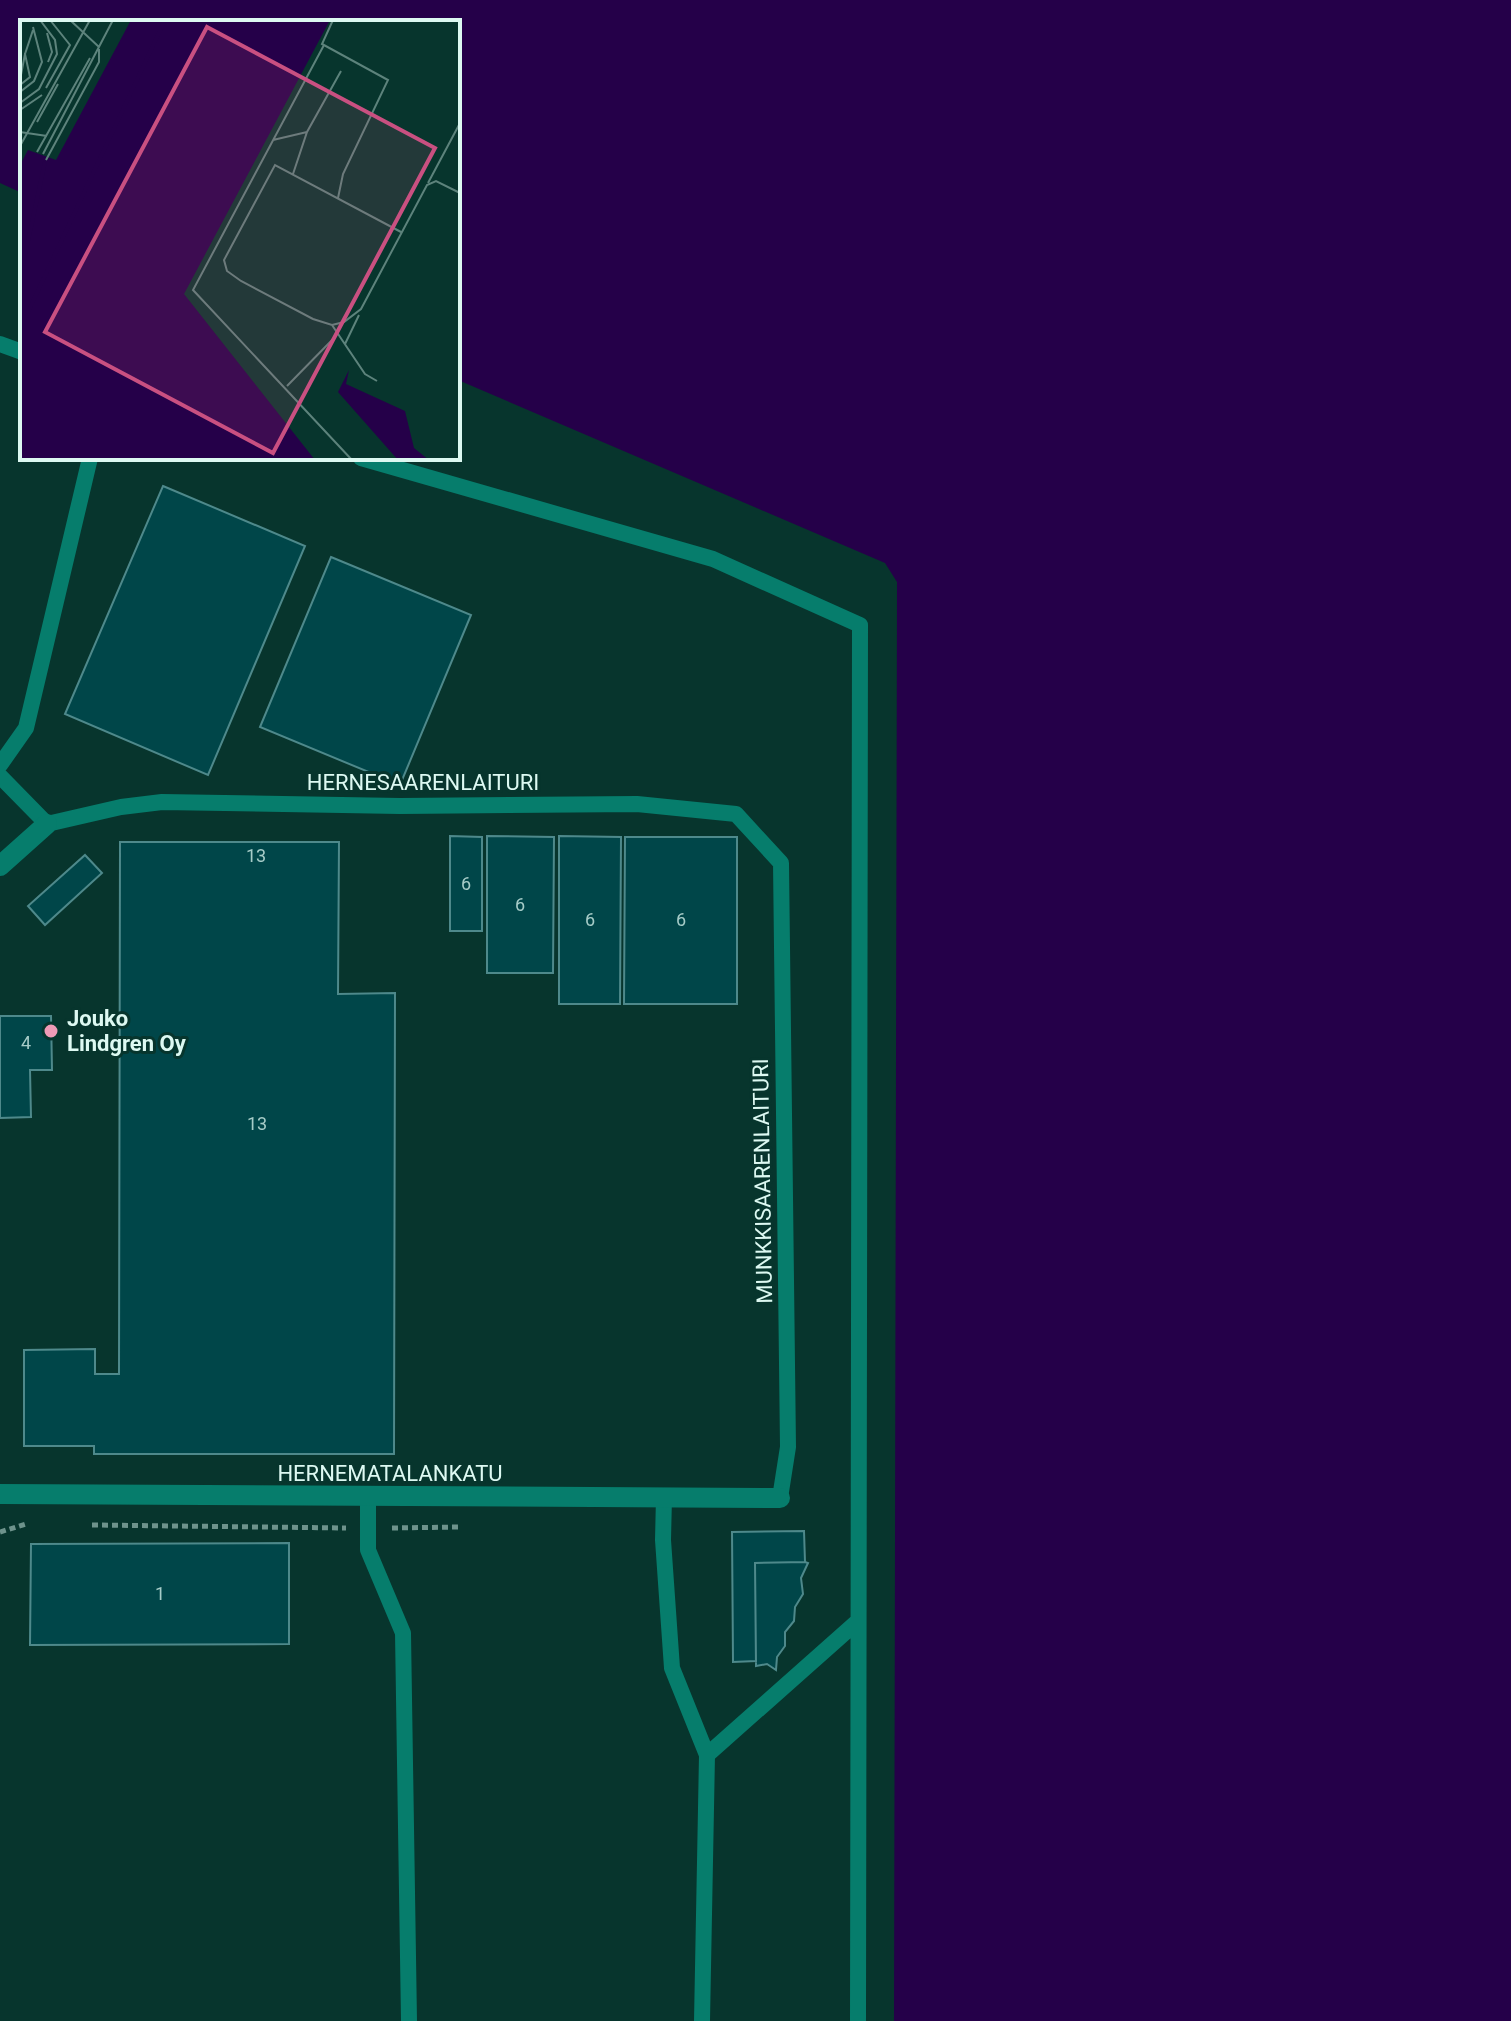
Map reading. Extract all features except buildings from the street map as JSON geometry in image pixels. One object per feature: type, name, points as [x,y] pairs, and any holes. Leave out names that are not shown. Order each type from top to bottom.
[{"type":"street","points":[[0,866],[47,824]]},
{"type":"street","name":"HERNEMATALANKATU","points":[[0,1494],[780,1498]]},
{"type":"lane","points":[[0,344],[20,351]]},
{"type":"lane","points":[[0,765],[26,728],[90,460]]},
{"type":"lane","points":[[368,460],[713,559],[860,625],[858,2021]]},
{"type":"lane","points":[[0,776],[47,824]]},
{"type":"lane","name":"HERNESAARENLAITURI","points":[[47,824],[121,807],[162,802],[400,806],[637,804],[736,814],[781,863]]},
{"type":"lane","name":"MUNKKISAARENLAITURI","points":[[780,1498],[788,1447],[781,863]]},
{"type":"lane","points":[[368,1497],[368,1550],[403,1633],[409,2021]]},
{"type":"lane","points":[[664,1497],[663,1540],[672,1668],[707,1755],[702,2021]]},
{"type":"lane","points":[[707,1755],[858,1621]]},
{"type":"shaded area","points":[[0,0],[1511,0],[1511,2021],[894,2021],[897,582],[885,563],[460,381],[460,20],[20,20],[20,192],[0,183]]},
{"type":"place","name":"Jouko Lindgren Oy","points":[[51,1031]]}]
